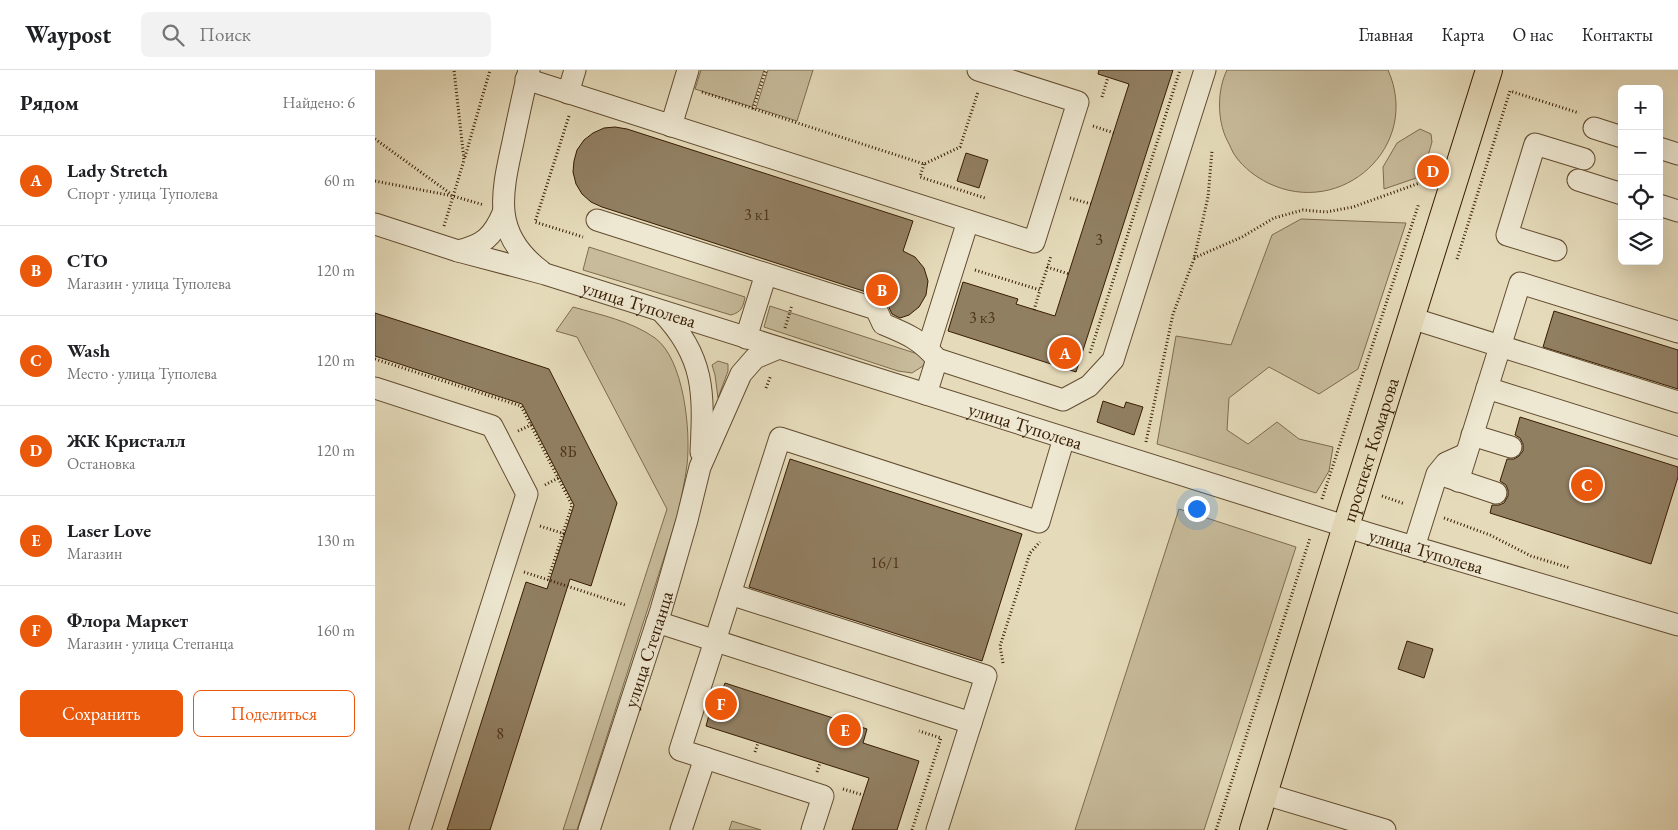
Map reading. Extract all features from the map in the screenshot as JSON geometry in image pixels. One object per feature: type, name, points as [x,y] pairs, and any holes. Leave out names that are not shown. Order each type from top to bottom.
[{"type":"main road","name":"проспект Комарова","points":[[1253,830],[1489,70]]},
{"type":"street","points":[[572,94],[575,70]]},
{"type":"street","points":[[671,126],[688,70]]},
{"type":"street","points":[[597,220],[876,309],[883,324],[914,338],[932,354],[1063,400],[1089,386],[1113,360],[1205,70]]},
{"type":"street","points":[[448,248],[473,248],[487,240],[497,228],[494,209],[503,193],[527,75],[572,94],[1034,242],[1078,102],[978,79]]},
{"type":"street","points":[[1591,122],[1618,135]]},
{"type":"street","points":[[1556,250],[1507,235],[1509,226],[1535,144],[1584,159]]},
{"type":"street","points":[[1663,149],[1678,154]]},
{"type":"street","points":[[1578,180],[1618,193]]},
{"type":"street","points":[[1663,206],[1678,211]]},
{"type":"street","points":[[494,209],[518,250],[528,261],[545,274]]},
{"type":"street","points":[[926,394],[932,354],[968,221]]},
{"type":"street","name":"улица Туполева","points":[[375,224],[448,248],[545,274],[1414,547],[1678,625]]},
{"type":"street","points":[[746,338],[766,274]]},
{"type":"street","points":[[1458,480],[1520,283],[1678,332]]},
{"type":"street","name":"улица Степанца","points":[[661,312],[675,325],[689,346],[700,374],[703,408],[700,467]]},
{"type":"street","points":[[1411,318],[1678,402]]},
{"type":"street","name":"улица Степанца","points":[[589,830],[657,622],[687,520],[700,467],[741,374],[755,358],[779,348]]},
{"type":"street","points":[[375,388],[492,426],[527,494],[420,830]]},
{"type":"street","points":[[1487,388],[1678,448]]},
{"type":"street","points":[[813,830],[823,796],[680,750],[780,438],[1039,522],[1064,438]]},
{"type":"street","points":[[1414,547],[1437,474],[1446,464],[1469,444],[1511,447]]},
{"type":"street","points":[[1437,474],[1496,493]]},
{"type":"street","points":[[730,594],[986,676],[937,830]]},
{"type":"street","points":[[657,622],[971,723]]},
{"type":"street","points":[[681,830],[705,758]]},
{"type":"street","points":[[1265,794],[1340,824],[1385,830]]},
{"type":"path","points":[[454,70],[464,160]]},
{"type":"path","points":[[448,248],[453,196],[490,70]]},
{"type":"path","points":[[753,109],[766,70]]},
{"type":"path","points":[[1087,362],[1180,70]]},
{"type":"path","points":[[1101,97],[1108,77]]},
{"type":"path","points":[[701,92],[924,164],[960,147],[978,79]]},
{"type":"path","points":[[1510,91],[1591,122]]},
{"type":"path","points":[[535,222],[572,94]]},
{"type":"path","points":[[1093,126],[1114,132]]},
{"type":"path","points":[[375,139],[453,196]]},
{"type":"path","points":[[1141,462],[1173,314],[1193,258],[1208,197],[1212,151]]},
{"type":"path","points":[[924,164],[920,177],[985,198]]},
{"type":"path","points":[[375,181],[453,196],[494,209]]},
{"type":"path","points":[[1193,258],[1242,237],[1274,218],[1303,210],[1326,212],[1353,207],[1425,181]]},
{"type":"path","points":[[1070,197],[1091,204]]},
{"type":"path","points":[[1047,267],[1069,274]]},
{"type":"path","points":[[1034,310],[1040,290]]},
{"type":"path","points":[[375,359],[521,406],[572,505],[548,580]]},
{"type":"path","points":[[1382,496],[1490,535],[1531,556],[1577,571]]},
{"type":"path","points":[[519,519],[564,533]]},
{"type":"path","points":[[1004,666],[1000,646],[1030,553],[1046,536]]},
{"type":"path","points":[[505,566],[625,605]]},
{"type":"path","points":[[912,830],[941,738],[913,729]]},
{"type":"path","points":[[755,751],[758,742]]},
{"type":"path","points":[[817,771],[820,763]]},
{"type":"path","points":[[850,791],[863,796]]},
{"type":"shaded area","points":[[701,70],[764,70],[752,107],[695,89]]},
{"type":"shaded area","points":[[768,70],[813,70],[797,121],[756,108]]},
{"type":"shaded area","points":[[1227,70],[1388,70],[1396,98],[1394,125],[1384,149],[1369,168],[1347,183],[1323,191],[1296,192],[1268,183],[1251,172],[1239,161],[1233,153],[1224,132],[1220,114],[1220,96]]},
{"type":"shaded area","points":[[1420,129],[1431,134],[1432,142],[1422,176],[1384,189],[1383,167],[1397,143]]},
{"type":"shaded area","points":[[1301,219],[1406,223],[1358,369],[1319,394],[1269,367],[1229,398],[1227,430],[1248,444],[1277,422],[1299,439],[1333,447],[1329,471],[1316,493],[1157,444],[1176,336],[1231,345],[1272,235]]},
{"type":"shaded area","points":[[589,247],[745,297],[743,304],[739,311],[731,315],[583,270]]},
{"type":"shaded area","points":[[770,306],[927,357],[923,366],[912,373],[898,371],[764,327]]},
{"type":"shaded area","points":[[573,307],[616,319],[636,327],[655,338],[665,348],[679,378],[686,415],[688,451],[678,514],[577,830],[563,830],[667,509],[577,337],[556,331]]},
{"type":"shaded area","points":[[718,361],[728,364],[728,371],[718,398],[712,365]]},
{"type":"shaded area","points":[[1179,509],[1296,547],[1204,830],[1075,830]]},
{"type":"shaded area","points":[[732,821],[761,830],[729,830]]},
{"type":"building","points":[[1099,70],[1173,70],[1076,372],[948,331],[963,282],[1018,299],[1016,304],[1055,316],[1129,84],[1098,74]]},
{"type":"building","points":[[604,128],[627,129],[913,221],[903,251],[915,257],[924,268],[928,281],[926,295],[919,307],[909,315],[900,318],[892,314],[887,303],[888,299],[591,202],[582,194],[576,184],[573,172],[577,150],[584,140],[593,133]]},
{"type":"building","points":[[966,153],[988,160],[979,188],[957,181]]},
{"type":"building","points":[[1554,311],[1678,350],[1678,389],[1543,347]]},
{"type":"building","points":[[375,313],[549,369],[617,503],[591,586],[570,579],[490,830],[447,830],[526,582],[547,589],[574,505],[522,404],[375,356]]},
{"type":"building","points":[[1103,401],[1124,408],[1126,402],[1143,407],[1134,435],[1097,422]]},
{"type":"building","points":[[1520,417],[1678,467],[1678,477],[1651,564],[1490,513],[1492,505],[1504,503],[1508,496],[1506,485],[1500,481],[1507,459],[1514,459],[1523,451],[1523,444],[1520,438],[1515,435]]},
{"type":"building","points":[[790,459],[1022,534],[982,661],[749,587]]},
{"type":"building","points":[[1407,641],[1433,649],[1424,678],[1398,669]]},
{"type":"building","points":[[725,683],[867,729],[863,743],[919,761],[897,830],[852,830],[869,778],[706,726],[712,704],[717,705]]},
{"type":"place","name":"ЖК Кристалл","points":[[1433,171]]},
{"type":"place","name":"СТО","points":[[882,290]]},
{"type":"place","name":"Lady Stretch","points":[[1065,353]]},
{"type":"place","name":"Wash","points":[[1587,485]]},
{"type":"place","name":"Флора Маркет","points":[[721,704]]},
{"type":"place","name":"Laser Love","points":[[845,730]]}]
